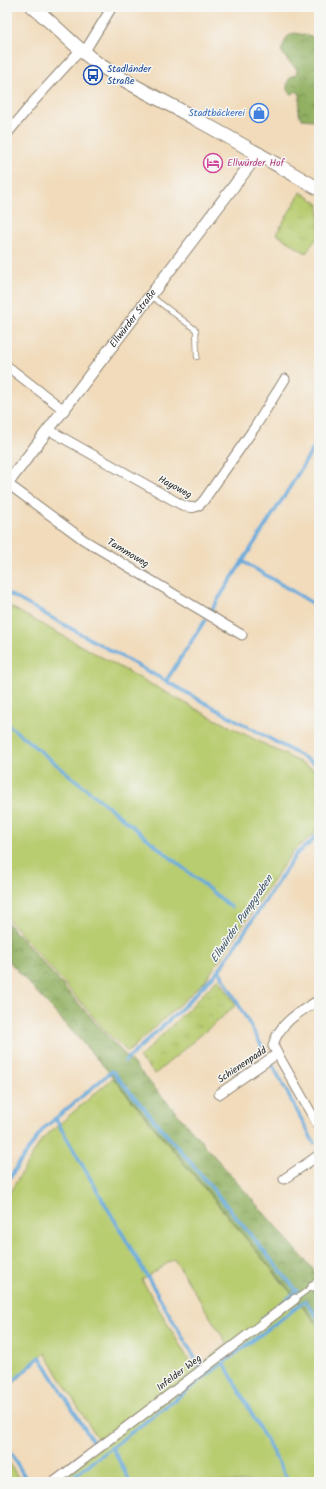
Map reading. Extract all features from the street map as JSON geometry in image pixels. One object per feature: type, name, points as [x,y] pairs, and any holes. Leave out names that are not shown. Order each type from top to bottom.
[{"type":"main road","points":[[33,7],[54,24],[81,51],[99,64],[135,86],[259,153],[319,189]]},
{"type":"main road","points":[[44,7],[54,24]]},
{"type":"street","points":[[7,134],[34,101],[75,56],[88,46],[112,7]]},
{"type":"street","name":"Ellwürder Straße","points":[[7,484],[259,153]]},
{"type":"street","points":[[7,366],[64,410]]},
{"type":"street","name":"Hayoweg","points":[[49,430],[182,505],[189,508],[195,508],[200,506],[255,427],[285,379]]},
{"type":"street","name":"Tammoweg","points":[[7,484],[84,540],[242,635]]},
{"type":"street","points":[[319,1000],[296,1014],[281,1028],[275,1038],[273,1046],[319,1127]]},
{"type":"street","name":"Schienenpadd","points":[[219,1094],[277,1054]]},
{"type":"street","points":[[284,1179],[319,1156]]},
{"type":"street","name":"Infelder Weg","points":[[54,1482],[295,1299]]},
{"type":"lane","points":[[151,296],[196,330],[197,357]]},
{"type":"lane","name":"Infelder Weg","points":[[295,1299],[316,1284]]},
{"type":"green space","points":[[294,33],[311,36],[319,43],[319,114],[314,120],[302,119],[299,113],[300,94],[296,91],[292,95],[287,90],[288,80],[296,75],[297,69],[289,62],[281,51],[287,37]]},
{"type":"green space","points":[[301,192],[319,204],[319,235],[306,253],[276,234]]},
{"type":"green space","points":[[7,605],[205,714],[319,772],[319,828],[293,851],[205,981],[128,1052],[109,1035],[7,918]]},
{"type":"green space","points":[[7,922],[132,1062],[319,1276],[319,1326],[107,1070],[7,959]]},
{"type":"green space","points":[[219,978],[236,1005],[155,1074],[139,1058]]},
{"type":"green space","points":[[113,1078],[319,1327],[319,1482],[44,1482],[98,1440],[45,1353],[7,1390],[7,1197],[42,1139]],"holes":[[[174,1259],[227,1344],[194,1369],[142,1280]]]},
{"type":"green space","points":[[7,1459],[21,1482],[7,1482]]},
{"type":"waterway","points":[[212,609],[319,439]]},
{"type":"waterway","points":[[7,503],[10,498]]},
{"type":"waterway","points":[[242,561],[319,607]]},
{"type":"waterway","points":[[7,593],[319,766]]},
{"type":"waterway","points":[[166,681],[205,620]]},
{"type":"waterway","points":[[7,724],[231,907]]},
{"type":"waterway","name":"Ellwürder Pumpgraben","points":[[125,1061],[179,1011],[219,970],[297,853],[310,843],[319,833]]},
{"type":"waterway","points":[[219,970],[264,1050]]},
{"type":"waterway","points":[[272,1064],[314,1143]]},
{"type":"waterway","points":[[7,1182],[43,1129],[112,1071],[202,1176],[297,1291],[261,1320]]},
{"type":"waterway","points":[[55,1118],[200,1367]]},
{"type":"waterway","points":[[66,1482],[305,1301],[319,1319]]},
{"type":"waterway","points":[[7,1387],[40,1357],[95,1445]]},
{"type":"waterway","points":[[224,1363],[289,1482]]},
{"type":"waterway","points":[[7,1447],[28,1482]]},
{"type":"waterway","points":[[112,1447],[130,1482]]},
{"type":"waterway","points":[[46,1482],[82,1455]]},
{"type":"place","name":"Stadländer Straße","points":[[93,75]]},
{"type":"place","name":"Stadtbäckerei","points":[[259,113]]},
{"type":"place","name":"Ellwürder Hof","points":[[213,163]]}]
